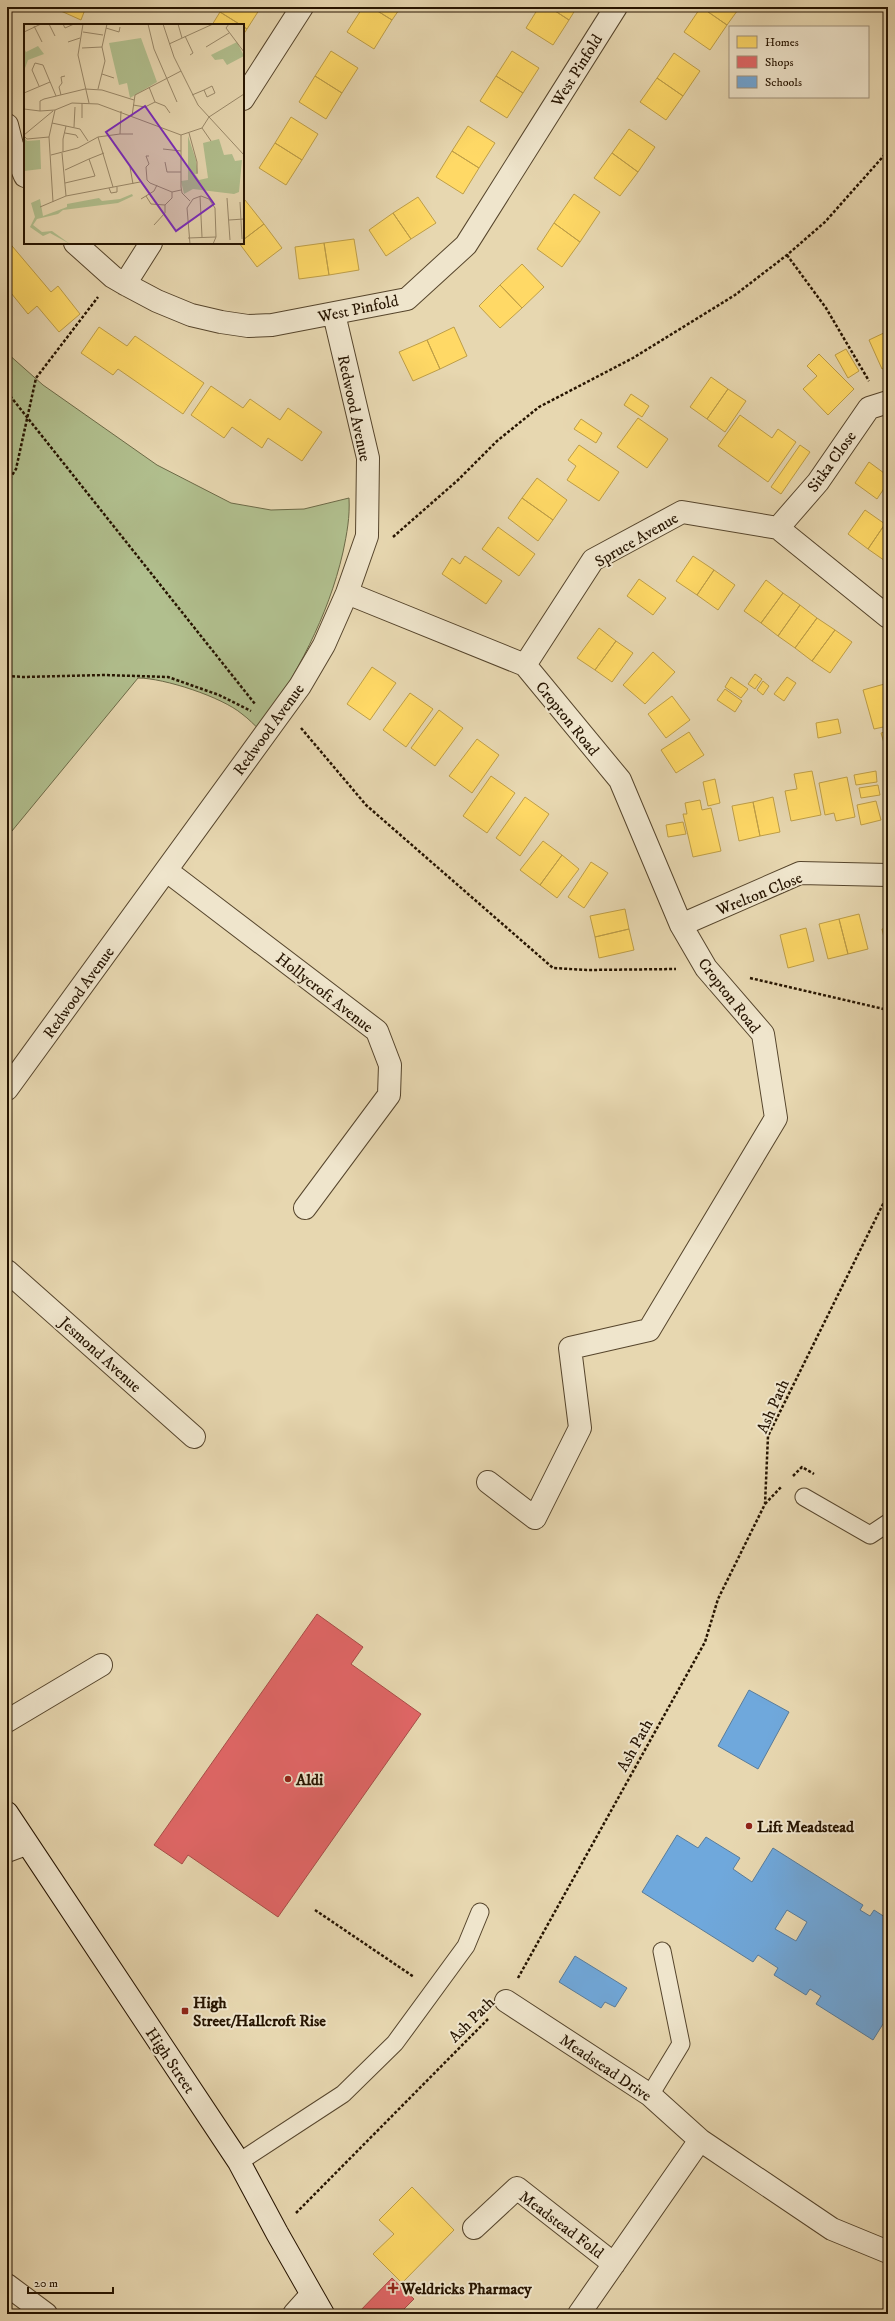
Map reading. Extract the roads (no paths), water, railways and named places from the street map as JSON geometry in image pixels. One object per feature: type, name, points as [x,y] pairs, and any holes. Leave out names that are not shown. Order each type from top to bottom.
[{"type":"street","points":[[244,97],[302,7]]},
{"type":"street","name":"West Pinfold","points":[[76,244],[119,280],[157,301],[191,315],[248,326],[272,325],[334,314],[407,298],[466,245],[616,7]]},
{"type":"street","points":[[7,125],[12,145],[24,174]]},
{"type":"street","points":[[119,280],[150,244]]},
{"type":"street","name":"Redwood Avenue","points":[[7,1089],[167,871],[300,686],[324,645],[347,593],[367,536],[368,458],[334,314]]},
{"type":"street","name":"Sitka Close","points":[[778,528],[818,482],[870,408],[886,402]]},
{"type":"street","name":"Spruce Avenue","points":[[525,666],[593,560],[682,512],[778,528],[888,617]]},
{"type":"street","name":"Cropton Road","points":[[347,593],[525,666],[620,780],[681,925],[706,968],[763,1034],[776,1118],[649,1330],[570,1348],[580,1428],[535,1518],[488,1482]]},
{"type":"street","name":"Hollycroft Avenue","points":[[167,871],[377,1031],[390,1065],[389,1095],[306,1208]]},
{"type":"street","name":"Wrelton Close","points":[[681,925],[800,874],[888,875]]},
{"type":"street","name":"Jesmond Avenue","points":[[7,1271],[194,1437]]},
{"type":"street","points":[[7,1720],[101,1665]]},
{"type":"street","name":"High Street","points":[[7,1813],[17,1848],[239,2162],[276,2233],[323,2314]]},
{"type":"street","name":"Meadstead Drive","points":[[506,2001],[650,2095],[700,2140],[832,2229],[888,2252]]},
{"type":"street","points":[[579,2314],[700,2140]]},
{"type":"street","name":"Meadstead Fold","points":[[474,2228],[517,2188],[614,2264]]},
{"type":"street","points":[[7,2285],[46,2314]]},
{"type":"street","points":[[294,2314],[311,2295]]},
{"type":"lane","points":[[804,1497],[870,1535],[888,1523]]},
{"type":"lane","points":[[239,2162],[343,2094],[395,2043],[466,1946],[480,1912]]},
{"type":"lane","points":[[650,2095],[681,2044],[662,1951]]},
{"type":"place","name":"Aldi","points":[[288,1779]]},
{"type":"place","name":"Lift Meadstead","points":[[749,1826]]},
{"type":"place","name":"High Street/Hallcroft Rise","points":[[185,2011]]},
{"type":"place","name":"Weldricks Pharmacy","points":[[393,2288]]}]
